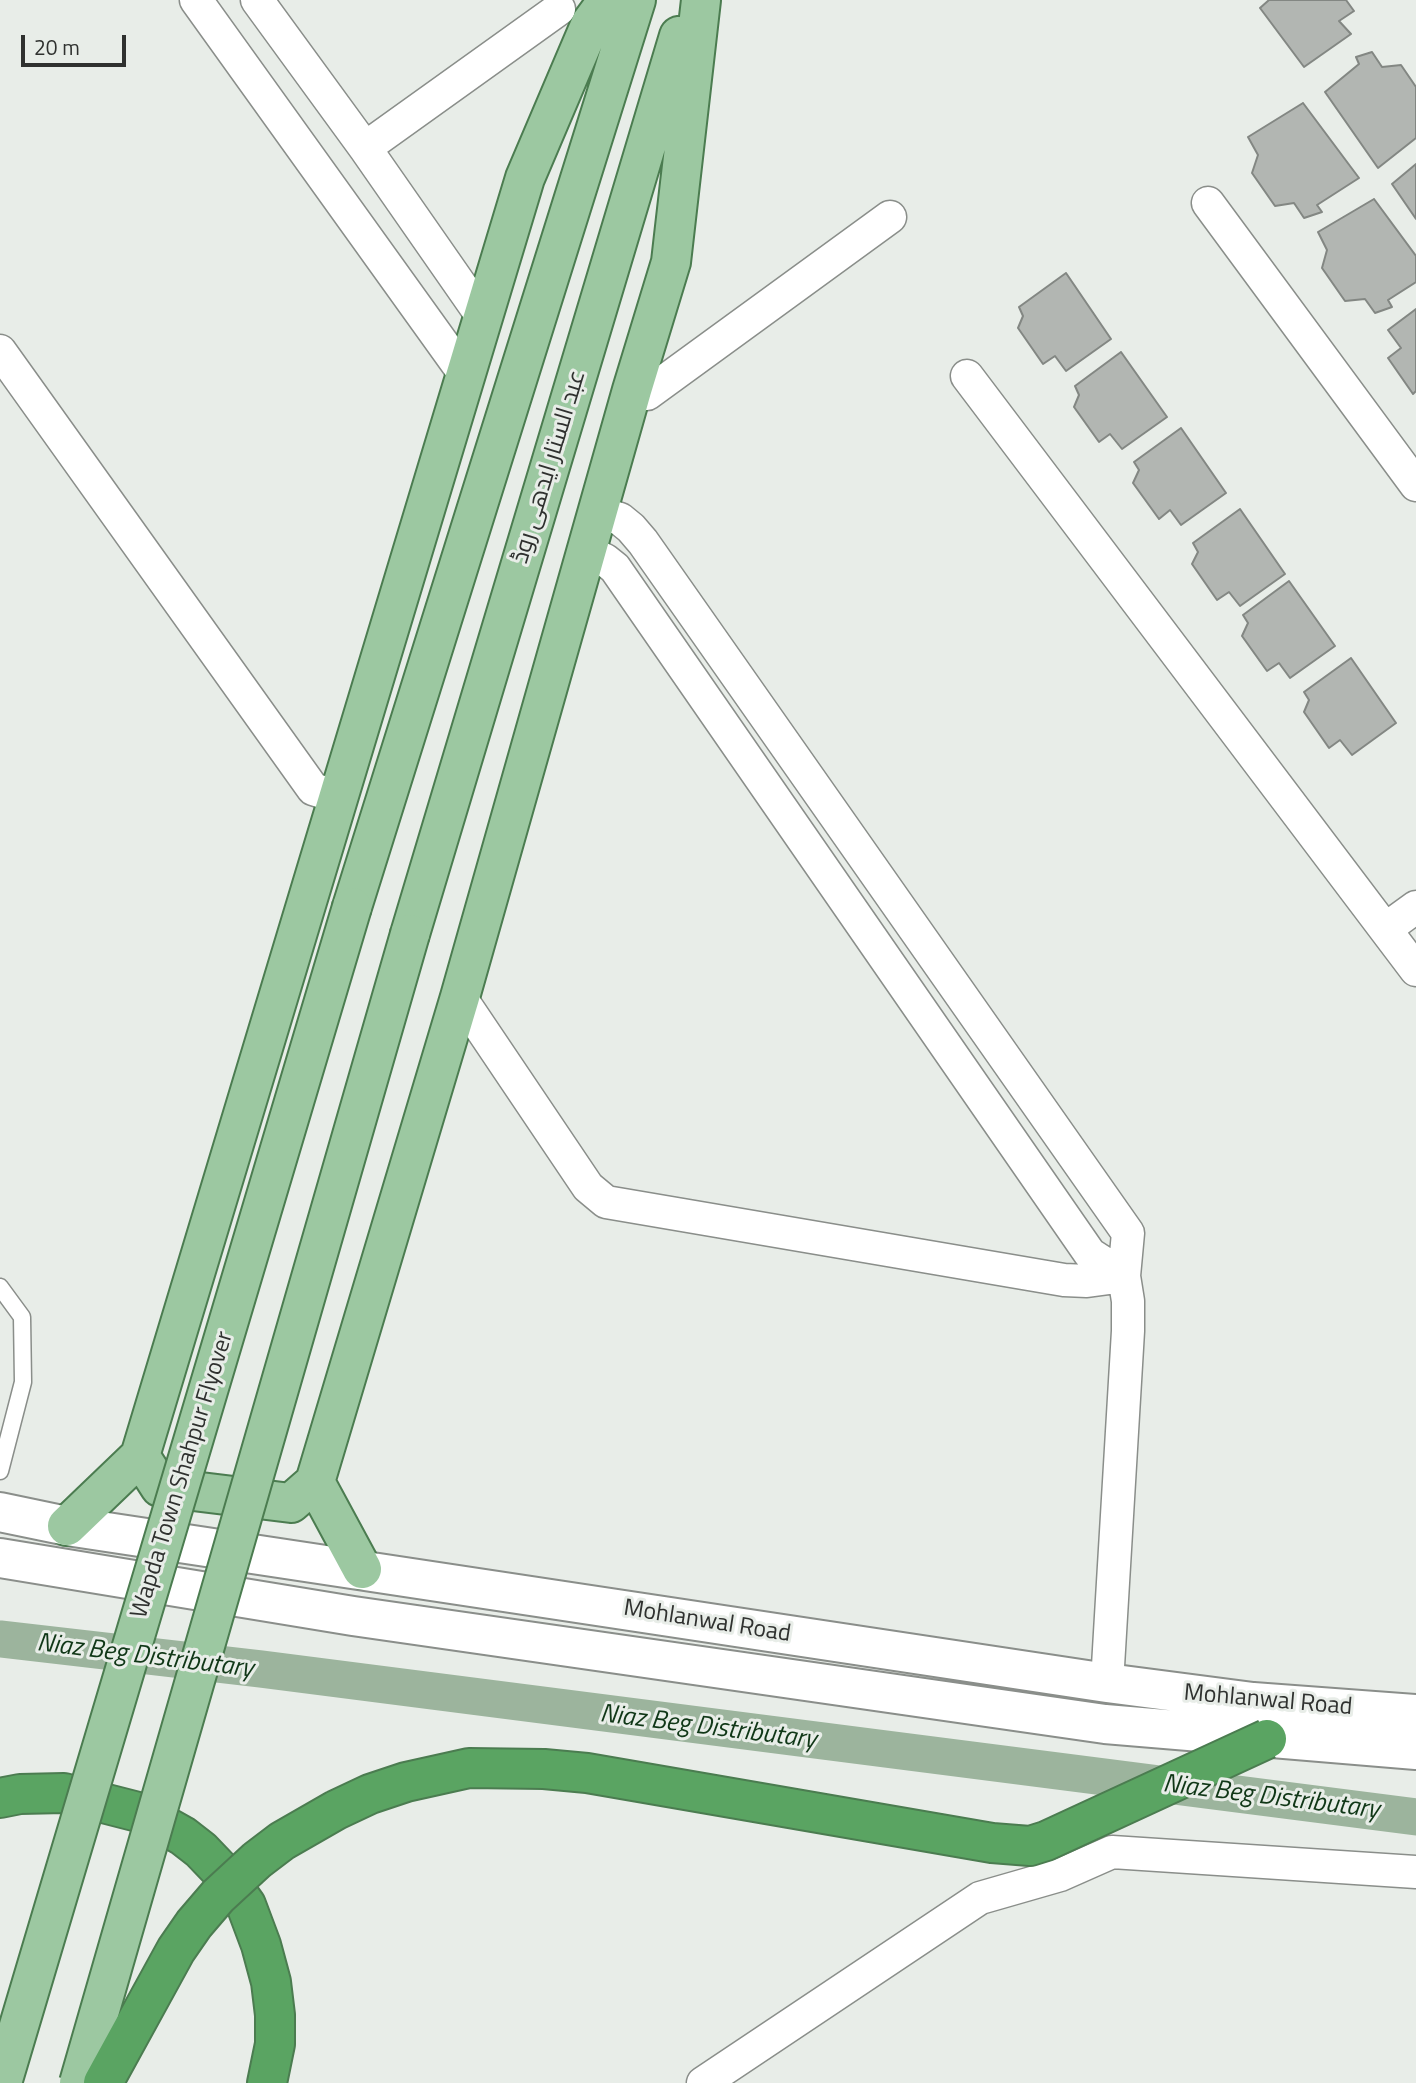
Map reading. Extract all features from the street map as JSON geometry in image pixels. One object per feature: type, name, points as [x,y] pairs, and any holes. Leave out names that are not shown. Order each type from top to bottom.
[{"type":"highway","points":[[103,2083],[176,1951],[218,1896],[257,1860],[291,1836],[370,1794],[406,1782],[469,1768],[544,1769],[587,1773],[992,1843],[1030,1846],[1267,1739]]},
{"type":"highway","points":[[0,1798],[20,1794],[64,1793],[131,1810],[183,1836],[223,1873],[246,1905],[271,1982],[275,2044],[267,2083]]},
{"type":"main road","points":[[67,1526],[140,1456],[525,178],[591,23],[608,0]]},
{"type":"main road","name":"Wapda Town Shahpur Flyover","points":[[2,2083],[352,907],[636,0]]},
{"type":"main road","name":"عبد الستار ایدھی روڈ","points":[[79,2083],[410,934],[690,0]]},
{"type":"main road","points":[[140,1456],[160,1487],[291,1503],[315,1482],[460,996],[632,390],[671,262],[701,0]]},
{"type":"main road","points":[[315,1482],[362,1569]]},
{"type":"main road","name":"Mohlanwal Road","points":[[0,1512],[67,1526],[1107,1683],[1253,1702],[1416,1714]]},
{"type":"main road","name":"Mohlanwal Road","points":[[0,1558],[353,1616],[1078,1721],[1416,1750]]},
{"type":"street","points":[[196,0],[466,376]]},
{"type":"street","points":[[257,0],[365,148],[482,316]]},
{"type":"street","points":[[365,148],[559,9]]},
{"type":"street","points":[[1209,203],[1416,485]]},
{"type":"street","points":[[632,390],[647,394],[890,217]]},
{"type":"street","points":[[0,351],[313,789],[338,797]]},
{"type":"street","points":[[967,376],[1416,970]]},
{"type":"street","points":[[597,512],[620,519],[643,542],[1128,1233],[1124,1276],[1128,1301],[1128,1331],[1107,1683]]},
{"type":"street","points":[[586,551],[615,568],[1090,1254],[1124,1276]]},
{"type":"street","points":[[1387,929],[1416,907]]},
{"type":"street","points":[[460,996],[588,1187],[606,1202],[1064,1280],[1087,1281],[1124,1276]]},
{"type":"street","points":[[703,2083],[980,1898],[1060,1875],[1112,1852],[1416,1872]]},
{"type":"lane","points":[[0,1287],[22,1317],[23,1382],[0,1471]]},
{"type":"building","points":[[1269,0],[1346,0],[1354,11],[1339,21],[1351,34],[1304,67],[1260,8]]},
{"type":"building","points":[[1372,52],[1382,67],[1401,65],[1416,87],[1416,138],[1378,168],[1325,92],[1359,64],[1356,57]]},
{"type":"building","points":[[1303,103],[1359,178],[1317,205],[1322,212],[1304,218],[1294,203],[1275,206],[1252,173],[1258,155],[1248,137]]},
{"type":"building","points":[[1416,164],[1416,219],[1392,184]]},
{"type":"building","points":[[1374,199],[1416,256],[1416,282],[1388,300],[1392,307],[1375,313],[1365,299],[1345,301],[1322,268],[1327,250],[1318,232]]},
{"type":"building","points":[[1066,273],[1111,339],[1066,371],[1055,356],[1043,364],[1018,328],[1023,316],[1019,307]]},
{"type":"building","points":[[1416,309],[1416,391],[1413,394],[1388,358],[1401,348],[1388,330]]},
{"type":"building","points":[[1121,352],[1167,417],[1122,449],[1110,434],[1099,442],[1074,407],[1079,395],[1075,386]]},
{"type":"building","points":[[1181,428],[1226,493],[1181,525],[1170,510],[1159,519],[1133,483],[1139,470],[1134,462]]},
{"type":"building","points":[[1240,509],[1285,574],[1240,606],[1229,592],[1217,600],[1192,564],[1198,552],[1193,543]]},
{"type":"building","points":[[1289,581],[1335,646],[1290,678],[1279,663],[1267,671],[1242,636],[1248,623],[1243,615]]},
{"type":"building","points":[[1351,658],[1396,723],[1352,755],[1340,740],[1329,748],[1304,712],[1309,700],[1304,692]]},
{"type":"waterway","name":"Niaz Beg Distributary","points":[[0,1639],[261,1669],[1416,1817]]}]
